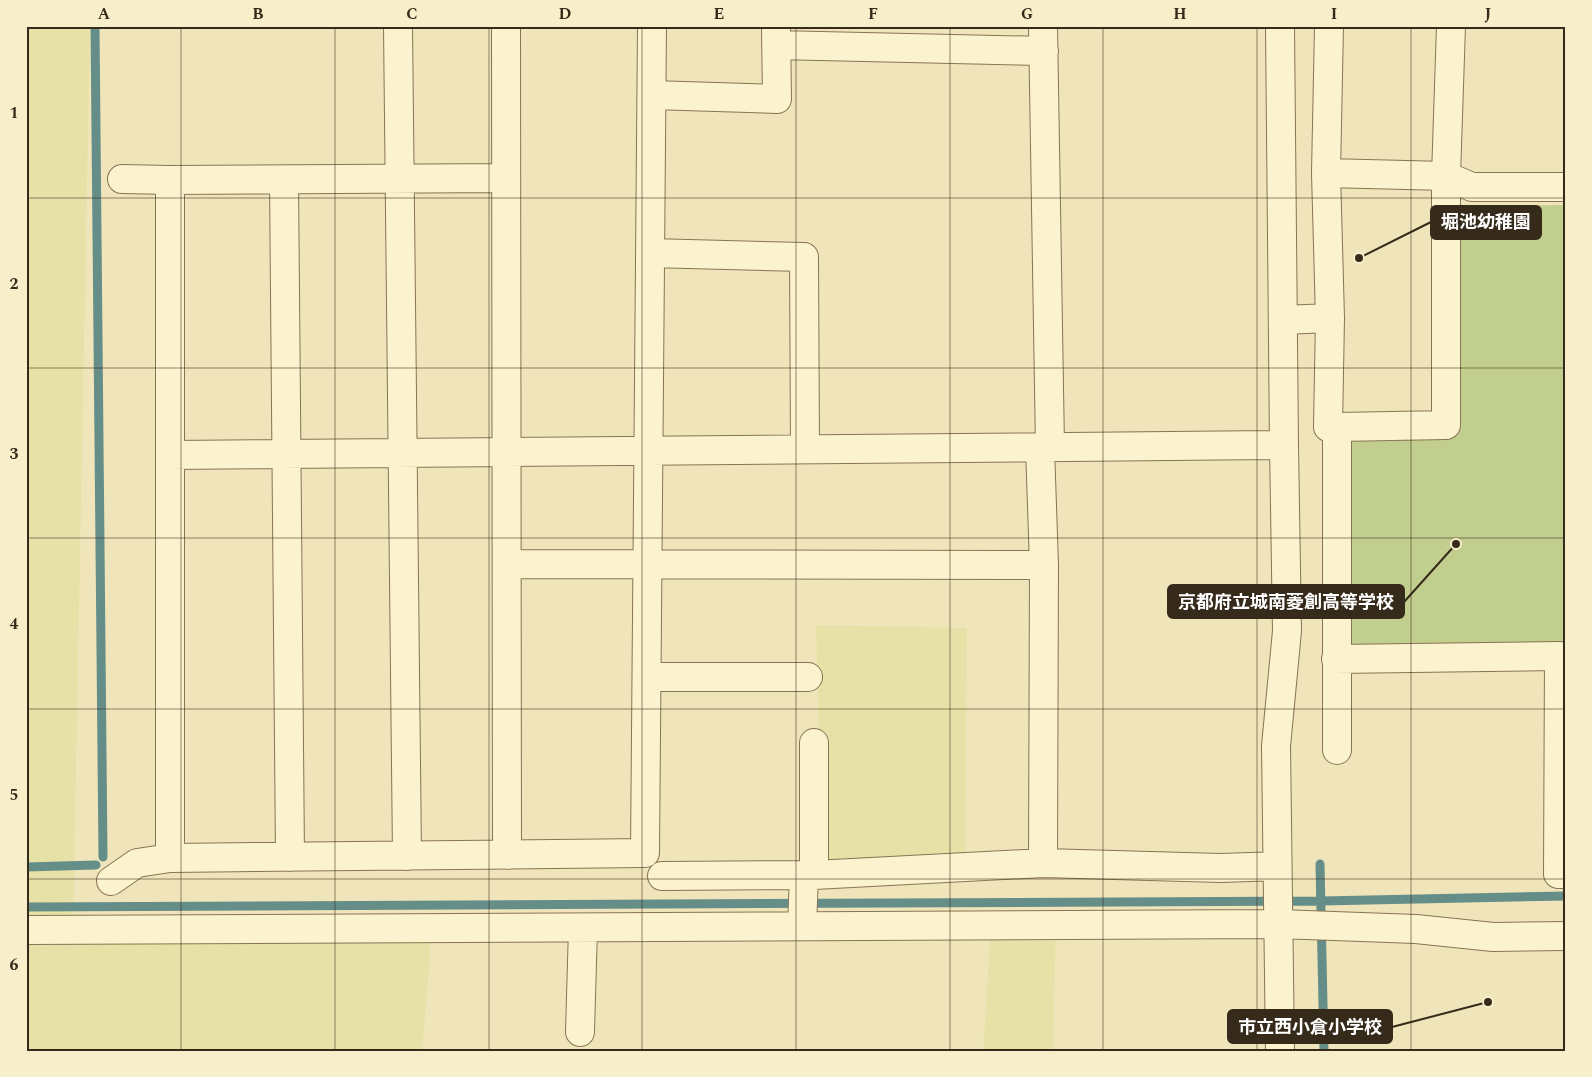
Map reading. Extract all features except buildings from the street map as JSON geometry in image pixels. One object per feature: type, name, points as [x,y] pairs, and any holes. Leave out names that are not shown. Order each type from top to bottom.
[{"type":"street","points":[[398,26],[407,856]]},
{"type":"street","points":[[506,26],[507,855]]},
{"type":"street","points":[[111,881],[137,863],[170,858],[645,854],[652,26]]},
{"type":"street","points":[[1280,26],[1284,445],[1288,631],[1276,746],[1277,874],[1287,923],[1280,1051]]},
{"type":"street","points":[[1329,26],[1326,173],[1330,318],[1328,427],[1446,425],[1446,176],[1451,26]]},
{"type":"street","points":[[652,95],[777,99],[776,36],[1044,39],[1044,863]]},
{"type":"street","points":[[1326,173],[1446,176],[1472,187],[1566,186]]},
{"type":"street","points":[[122,179],[506,178]]},
{"type":"street","points":[[170,180],[170,858]]},
{"type":"street","points":[[284,180],[290,857]]},
{"type":"street","points":[[650,253],[804,257],[805,449]]},
{"type":"street","points":[[1283,320],[1330,318]]},
{"type":"street","points":[[1336,427],[1337,750]]},
{"type":"street","points":[[170,455],[1284,445]]},
{"type":"street","points":[[507,564],[1044,564]]},
{"type":"street","points":[[1336,659],[1559,656],[1558,874],[1566,874]]},
{"type":"street","points":[[647,677],[808,677]]},
{"type":"street","points":[[802,922],[807,877],[814,743]]},
{"type":"street","points":[[662,876],[807,877],[1044,863],[1221,868],[1277,874]]},
{"type":"street","points":[[26,930],[583,928],[802,922],[1287,923],[1416,929],[1493,937],[1566,936]]},
{"type":"street","points":[[580,1032],[583,928]]},
{"type":"shaded area","points":[[26,26],[90,26],[73,930],[431,929],[422,1051],[26,1051]]},
{"type":"shaded area","points":[[816,625],[967,628],[965,862],[822,868]]},
{"type":"shaded area","points":[[991,925],[1056,925],[1053,1051],[983,1051]]},
{"type":"green space","points":[[1566,205],[1566,794],[1564,646],[1355,652],[1346,644],[1347,444],[1354,435],[1456,434],[1454,214],[1462,206]]},
{"type":"waterway","points":[[95,26],[103,857]]},
{"type":"waterway","points":[[1320,864],[1324,1051]]},
{"type":"waterway","points":[[26,867],[96,865]]},
{"type":"waterway","points":[[26,907],[1321,901],[1566,896]]},
{"type":"place","name":"堀池幼稚園","points":[[1359,258]]},
{"type":"place","name":"京都府立城南菱創高等学校","points":[[1456,544]]},
{"type":"place","name":"市立西小倉小学校","points":[[1488,1002]]}]
